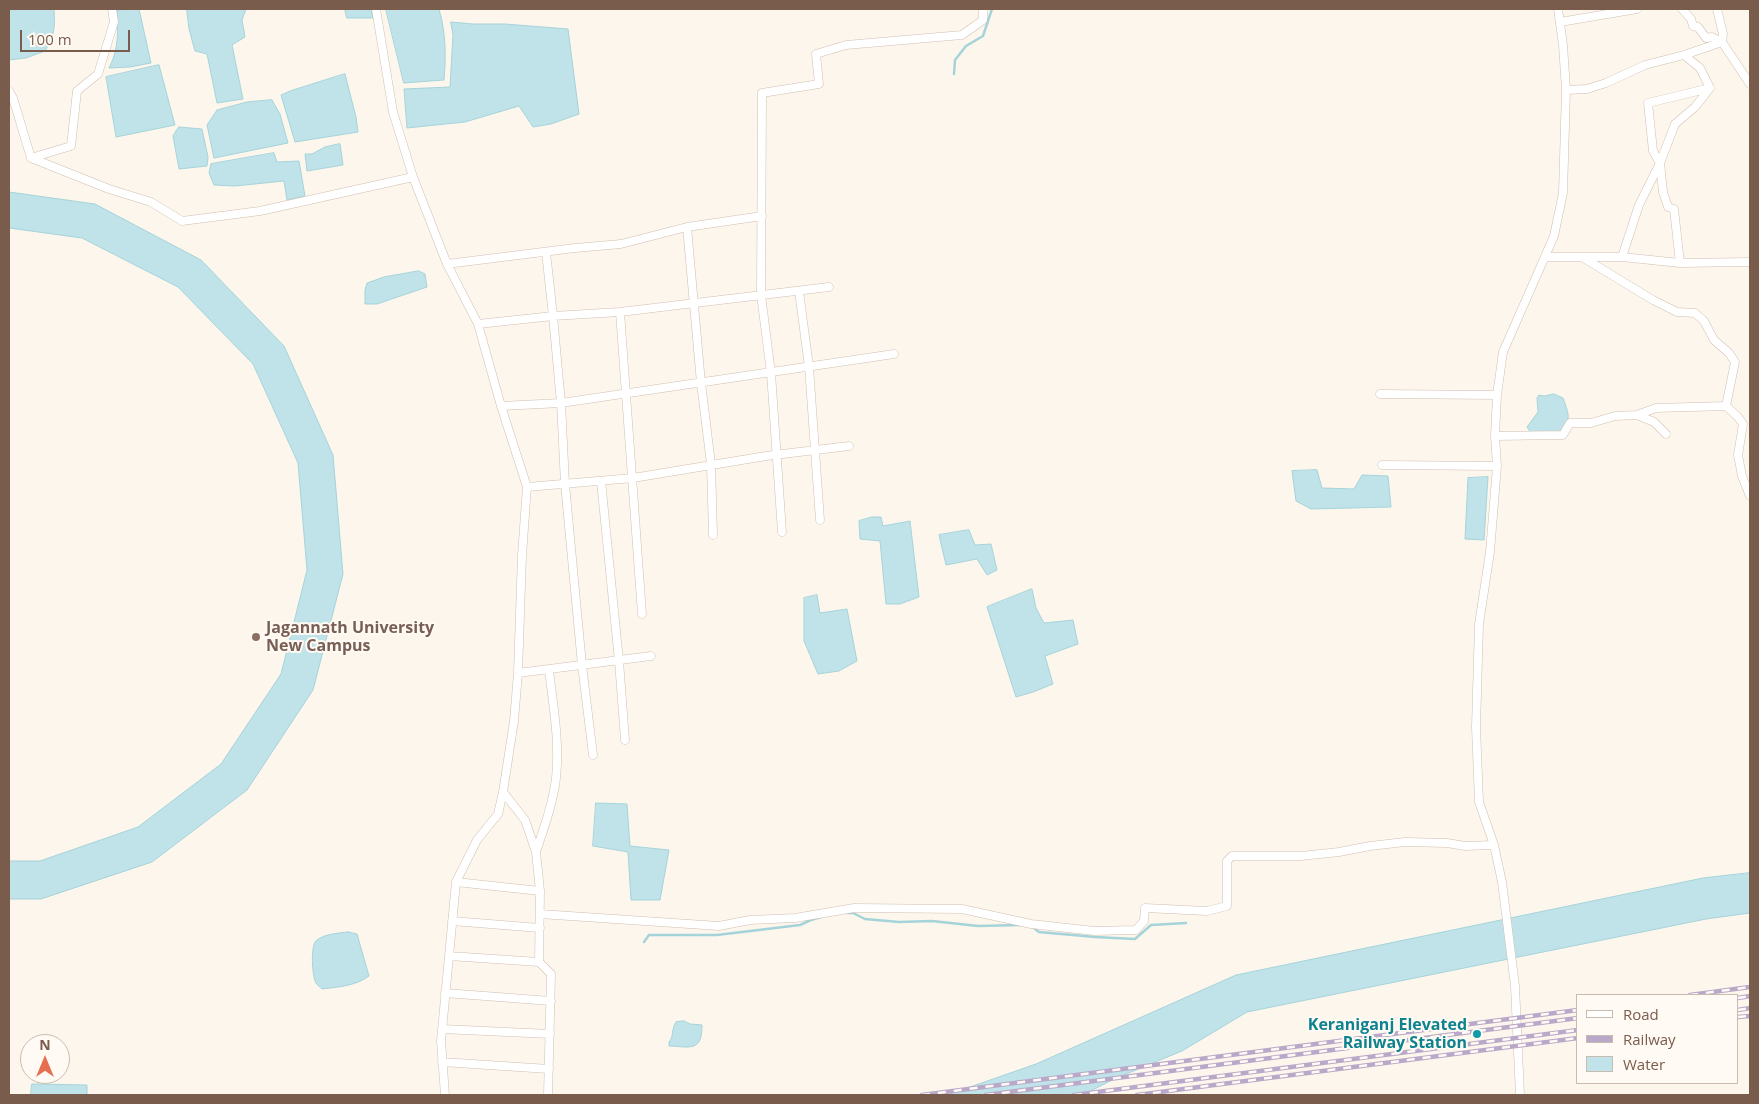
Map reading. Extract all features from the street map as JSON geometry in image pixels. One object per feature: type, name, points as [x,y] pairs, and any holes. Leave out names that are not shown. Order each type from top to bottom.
[{"type":"street","points":[[31,158],[71,146],[77,90],[98,74],[114,22],[112,9]]},
{"type":"street","points":[[376,9],[393,112],[413,177],[447,264],[478,324],[501,406],[527,487],[514,721],[498,814],[477,840],[456,882],[441,1041],[445,1095]]},
{"type":"street","points":[[782,532],[771,373],[761,295],[762,93],[819,84],[816,54],[846,45],[962,35],[984,20],[984,9]]},
{"type":"street","points":[[1520,1095],[1515,986],[1502,882],[1494,845],[1479,802],[1476,727],[1479,624],[1490,552],[1496,466],[1497,395],[1504,352],[1554,236],[1563,193],[1566,90],[1558,9]]},
{"type":"street","points":[[1560,22],[1637,9]]},
{"type":"street","points":[[1682,9],[1691,19],[1694,26],[1698,27],[1706,38],[1717,39],[1722,42],[1750,84]]},
{"type":"street","points":[[1717,9],[1722,42]]},
{"type":"street","points":[[1566,90],[1587,89],[1606,83],[1644,65],[1684,55],[1722,42]]},
{"type":"street","points":[[1684,55],[1700,68],[1710,88]]},
{"type":"street","points":[[1622,257],[1639,204],[1660,163],[1676,124],[1696,107],[1710,88]]},
{"type":"street","points":[[1680,263],[1674,209],[1668,207],[1663,192],[1660,163],[1653,151],[1648,102],[1710,88]]},
{"type":"street","points":[[9,92],[13,98],[31,158]]},
{"type":"street","points":[[31,158],[109,189],[151,202],[182,221],[260,212],[413,177]]},
{"type":"street","points":[[447,264],[621,244],[687,227],[762,216]]},
{"type":"street","points":[[687,227],[701,383],[711,464],[713,535]]},
{"type":"street","points":[[546,252],[554,316],[565,484],[582,665],[593,755]]},
{"type":"street","points":[[1546,257],[1622,257],[1680,263],[1750,262]]},
{"type":"street","points":[[1582,257],[1653,300],[1677,312],[1695,313],[1704,321],[1714,340],[1736,362],[1726,406]]},
{"type":"street","points":[[478,324],[554,316],[620,312],[829,287]]},
{"type":"street","points":[[799,291],[809,367],[820,520]]},
{"type":"street","points":[[620,312],[642,614]]},
{"type":"street","points":[[501,406],[561,403],[894,354]]},
{"type":"street","points":[[1380,394],[1497,395]]},
{"type":"street","points":[[1495,436],[1563,435],[1570,423],[1591,423],[1615,416],[1637,415],[1656,408],[1726,406],[1743,424],[1738,455],[1742,476],[1750,496]]},
{"type":"street","points":[[1637,415],[1654,422],[1666,434]]},
{"type":"street","points":[[527,487],[633,478],[711,464],[849,446]]},
{"type":"street","points":[[1382,465],[1496,466]]},
{"type":"street","points":[[601,481],[625,740]]},
{"type":"street","points":[[518,673],[651,656]]},
{"type":"street","points":[[536,852],[547,818],[556,779],[557,754],[549,670]]},
{"type":"street","points":[[503,792],[525,820],[536,852],[540,891],[539,962]]},
{"type":"street","points":[[540,914],[719,926],[750,920],[796,918],[854,908],[962,909],[1031,924],[1094,930],[1136,930],[1144,921],[1145,908],[1208,911],[1227,906],[1228,861],[1232,856],[1301,856],[1405,842],[1447,843],[1466,846],[1494,845]]},
{"type":"street","points":[[456,882],[540,891]]},
{"type":"street","points":[[452,921],[540,928]]},
{"type":"street","points":[[449,956],[539,962],[552,974],[548,1095]]},
{"type":"street","points":[[445,993],[551,1001]]},
{"type":"street","points":[[442,1029],[550,1034]]},
{"type":"street","points":[[442,1062],[548,1069]]},
{"type":"water","points":[[9,9],[54,9],[54,31],[45,51],[26,58],[9,60]]},
{"type":"water","points":[[139,9],[151,63],[109,68],[116,47],[118,33],[117,11]]},
{"type":"water","points":[[187,9],[246,9],[242,20],[245,37],[232,45],[243,99],[217,103],[207,54],[195,51],[189,29]]},
{"type":"water","points":[[345,9],[371,9],[373,18],[347,18]]},
{"type":"water","points":[[386,9],[439,9],[445,44],[444,80],[404,83]]},
{"type":"water","points":[[451,22],[568,29],[579,114],[551,124],[533,127],[519,106],[465,122],[407,128],[404,89],[450,87],[453,35]]},
{"type":"water","points":[[159,65],[175,125],[116,137],[106,77]]},
{"type":"water","points":[[345,74],[358,132],[295,142],[281,95]]},
{"type":"water","points":[[272,100],[280,114],[288,143],[214,158],[207,125],[217,110],[247,102]]},
{"type":"water","points":[[179,127],[202,129],[208,157],[207,166],[179,169],[173,136]]},
{"type":"water","points":[[340,144],[343,165],[307,171],[305,154],[312,154],[325,147]]},
{"type":"water","points":[[274,153],[277,162],[299,161],[305,196],[287,200],[284,181],[235,186],[214,185],[209,173],[211,164]]},
{"type":"water","points":[[9,192],[95,204],[201,260],[284,346],[333,455],[343,574],[313,690],[247,790],[152,862],[41,899],[9,899],[9,861],[40,861],[138,827],[221,764],[281,674],[307,570],[298,463],[253,364],[178,287],[82,238],[9,228]]},
{"type":"water","points":[[419,271],[425,274],[427,287],[377,304],[365,304],[367,283],[384,277]]},
{"type":"water","points":[[1554,394],[1563,398],[1566,407],[1568,419],[1565,427],[1562,431],[1531,433],[1527,427],[1538,412],[1537,398],[1539,395]]},
{"type":"water","points":[[1317,470],[1322,488],[1354,489],[1362,475],[1388,476],[1391,507],[1311,509],[1296,501],[1292,471]]},
{"type":"water","points":[[1488,477],[1484,540],[1465,539],[1468,478]]},
{"type":"water","points":[[872,517],[881,517],[883,526],[910,521],[919,597],[900,604],[886,604],[880,541],[860,539],[859,521]]},
{"type":"water","points":[[969,530],[975,545],[991,544],[997,570],[987,575],[977,559],[946,565],[939,535]]},
{"type":"water","points":[[1032,589],[1036,608],[1044,623],[1073,620],[1078,644],[1045,656],[1053,684],[1016,697],[987,607]]},
{"type":"water","points":[[817,595],[820,613],[847,609],[857,661],[839,671],[818,674],[804,641],[804,598]]},
{"type":"water","points":[[596,803],[627,804],[630,846],[669,850],[660,900],[631,900],[628,852],[593,846]]},
{"type":"water","points":[[1750,873],[1750,913],[1706,919],[1247,1012],[1182,1051],[1114,1079],[1083,1095],[947,1095],[1036,1064],[1236,975],[1703,878]]},
{"type":"water","points":[[348,932],[357,934],[369,976],[353,984],[322,989],[316,983],[313,974],[313,947],[320,938],[336,933]]},
{"type":"water","points":[[684,1021],[690,1024],[702,1025],[700,1040],[694,1046],[689,1047],[669,1046],[676,1022]]},
{"type":"water","points":[[32,1084],[87,1085],[87,1095],[31,1095]]},
{"type":"waterway","points":[[954,74],[955,60],[966,46],[983,36],[992,9]]},
{"type":"waterway","points":[[846,913],[853,913],[865,919],[899,922],[932,921],[978,926],[1021,925]]},
{"type":"waterway","points":[[644,942],[649,935],[717,935],[800,925],[821,917]]},
{"type":"waterway","points":[[1031,926],[1039,932],[1135,939],[1151,925],[1186,923]]},
{"type":"railway","points":[[1698,994],[1750,987]]},
{"type":"railway","points":[[1739,998],[1750,996]]},
{"type":"railway","points":[[1739,1010],[1750,1008]]},
{"type":"railway","points":[[922,1095],[1576,1010]]},
{"type":"railway","points":[[1739,1017],[1750,1016]]},
{"type":"railway","points":[[986,1095],[1576,1018]]},
{"type":"railway","points":[[1074,1095],[1576,1030]]},
{"type":"railway","points":[[1137,1095],[1576,1038]]},
{"type":"place","name":"Jagannath University New Campus","points":[[256,637]]},
{"type":"place","name":"Keraniganj Elevated Railway Station","points":[[1477,1034]]}]
